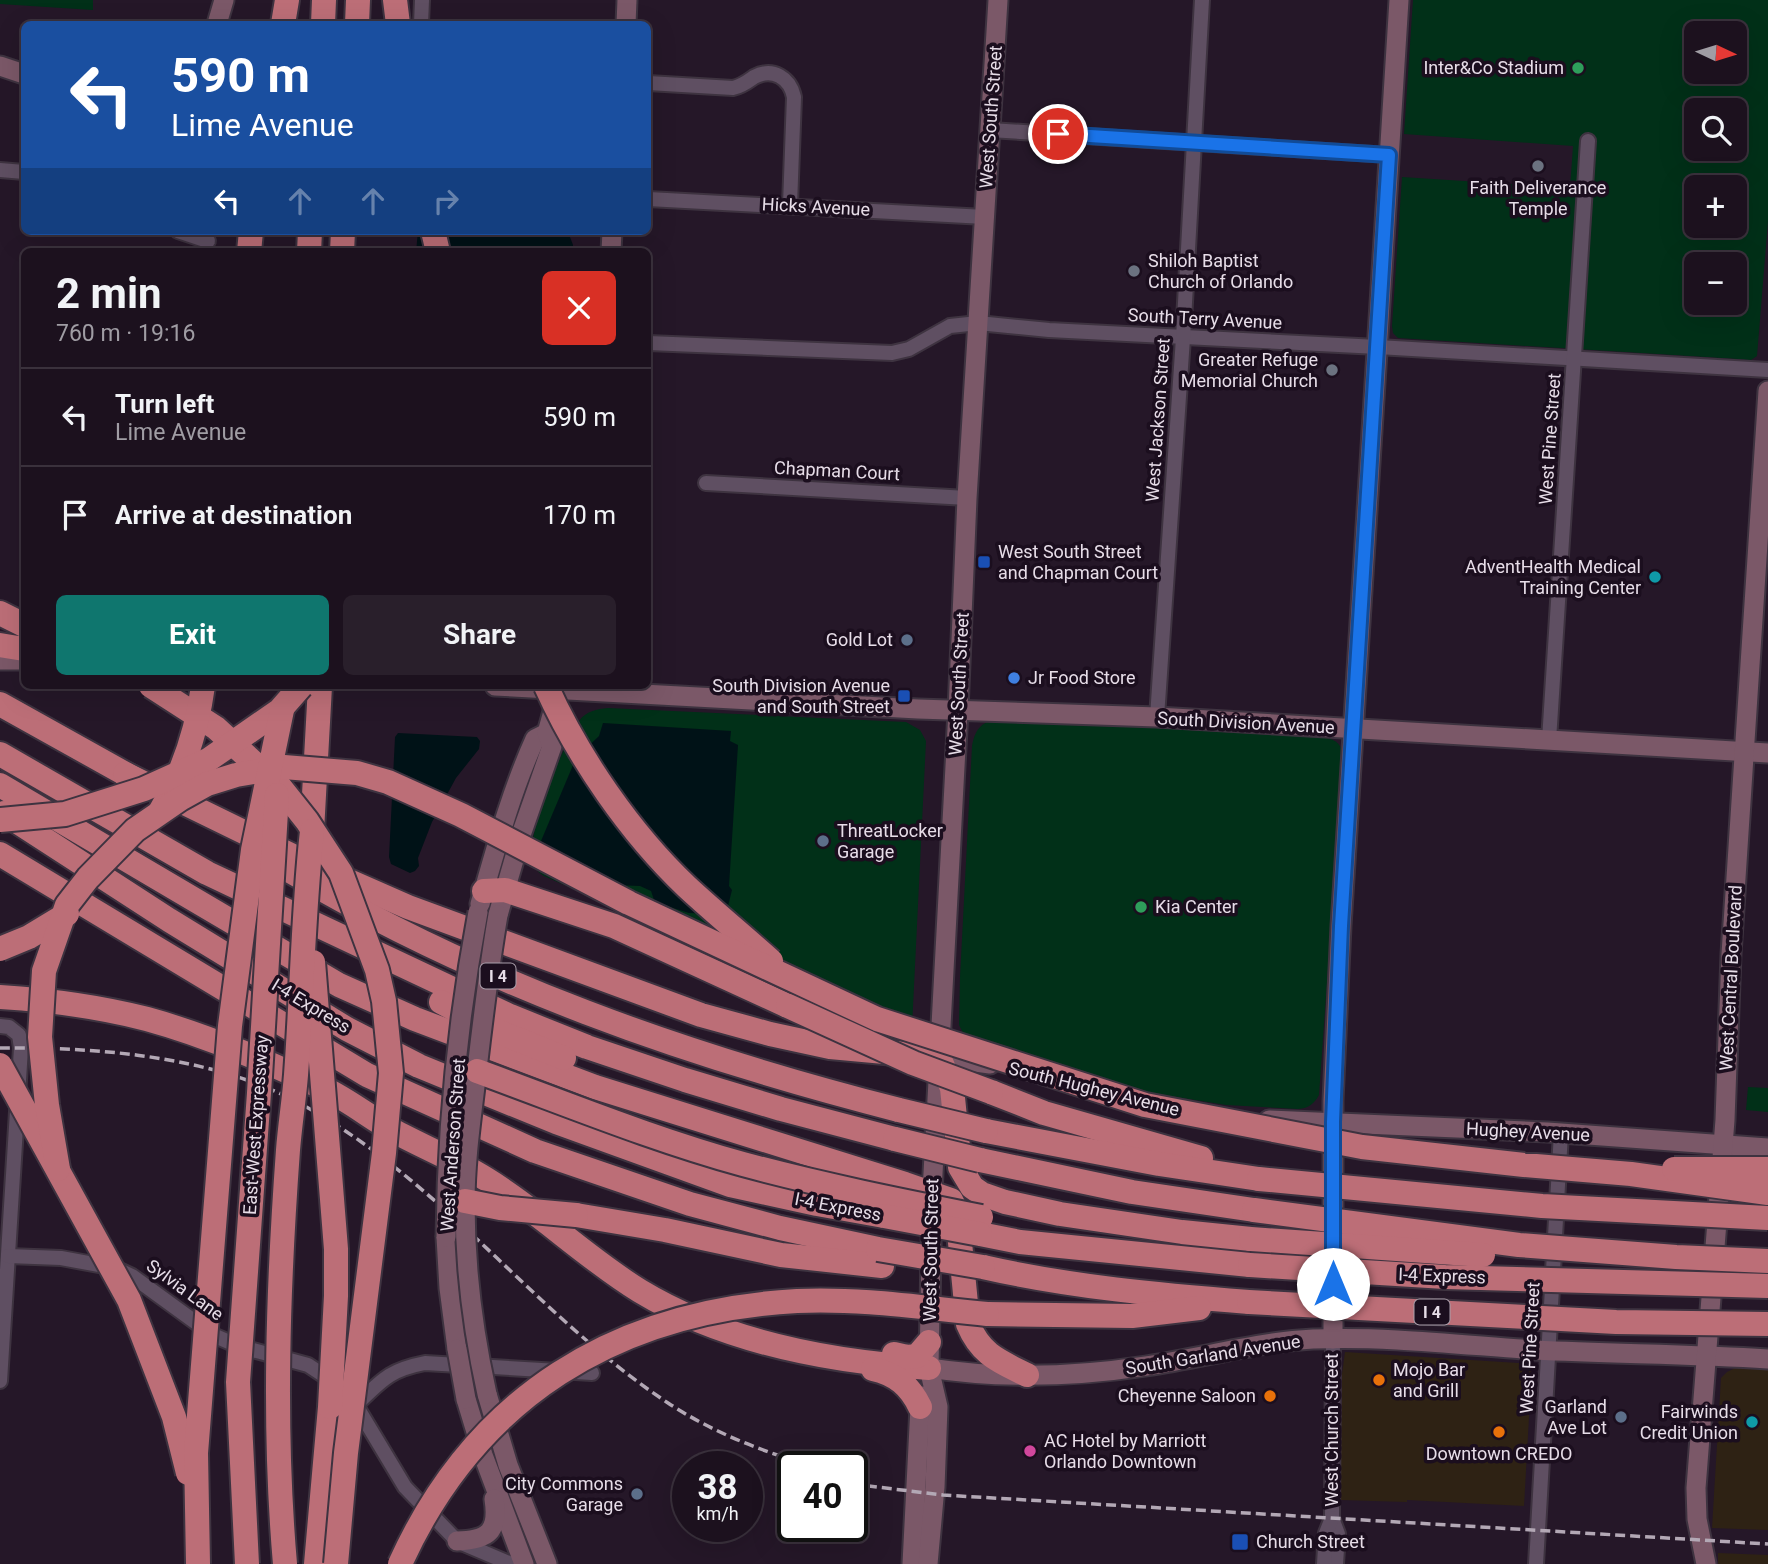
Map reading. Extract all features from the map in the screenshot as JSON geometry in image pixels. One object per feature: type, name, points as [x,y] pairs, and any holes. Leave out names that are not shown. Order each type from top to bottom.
[{"type":"highway","points":[[284,21],[287,0]]},
{"type":"highway","points":[[323,21],[324,0]]},
{"type":"highway","points":[[357,21],[358,0]]},
{"type":"highway","points":[[395,0],[398,21]]},
{"type":"highway","points":[[0,613],[21,624]]},
{"type":"highway","points":[[156,689],[216,728],[280,787],[307,821],[341,873],[377,970],[384,1001],[391,1073],[347,1440],[336,1564]]},
{"type":"highway","points":[[0,949],[29,937],[63,917],[103,885],[130,857],[173,789],[189,750],[202,689]]},
{"type":"highway","points":[[0,820],[65,814],[145,789],[208,760],[280,710],[299,689]]},
{"type":"highway","name":"East-West Expressway","points":[[285,1564],[280,1488],[278,1378],[288,1149],[296,1076],[320,689]]},
{"type":"highway","points":[[556,689],[563,724],[596,777],[650,848],[685,886],[796,982]]},
{"type":"highway","points":[[198,1564],[196,1453],[230,1026],[253,850],[283,698]]},
{"type":"highway","name":"East-West Expressway","points":[[247,1564],[237,1382],[259,1093],[283,698]]},
{"type":"highway","name":"I 4","points":[[0,704],[376,920],[442,953],[586,1013],[790,1082],[986,1130],[1159,1164],[1253,1179],[1542,1206],[1768,1218]]},
{"type":"highway","name":"I-4 Express","points":[[0,754],[207,873],[476,1000],[587,1047],[782,1109],[980,1160],[1132,1192],[1519,1245],[1768,1261]]},
{"type":"highway","points":[[58,1169],[47,1105],[40,1037],[44,971],[67,905],[88,877],[135,830],[180,799],[206,784],[236,775],[284,767],[357,773],[388,782],[461,814],[629,903],[877,1020],[1145,1105],[1362,1147],[1631,1174],[1768,1193]]},
{"type":"highway","points":[[125,774],[301,860],[408,907],[701,1015],[830,1047],[939,1056],[952,1088],[960,1167],[972,1187],[982,1194],[1005,1202],[1060,1214],[1251,1239],[1486,1255],[1676,1257]]},
{"type":"highway","points":[[0,785],[339,985],[415,1019],[595,1087],[932,1186]]},
{"type":"highway","name":"I-4 Express","points":[[0,811],[169,920],[335,1021],[419,1066],[556,1122],[730,1185],[884,1216],[981,1226],[1133,1248],[1162,1258],[1445,1277],[1768,1286]]},
{"type":"highway","name":"I 4","points":[[0,853],[367,1075],[535,1151],[690,1204],[880,1257],[983,1274],[1249,1302],[1616,1322],[1768,1324]]},
{"type":"highway","points":[[207,873],[351,955],[492,1028],[597,1071],[932,1186],[951,1200],[957,1212],[968,1324],[975,1341],[989,1356],[1027,1375]]},
{"type":"highway","points":[[489,898],[614,926],[913,1063],[1056,1116],[1201,1158],[1253,1179]]},
{"type":"highway","points":[[305,899],[317,993],[334,1206],[336,1296],[330,1407],[316,1564]]},
{"type":"highway","points":[[0,997],[79,1006],[145,1018],[200,1035],[331,1093],[393,1130],[487,1180],[583,1252],[640,1291],[681,1313],[729,1332],[815,1354],[929,1367]]},
{"type":"highway","points":[[0,1065],[129,1300],[169,1404],[211,1564]]},
{"type":"highway","points":[[467,1068],[673,1142],[741,1163],[981,1226]]},
{"type":"highway","points":[[1631,1174],[1688,1167],[1768,1170]]},
{"type":"highway","points":[[456,1196],[500,1208],[576,1215],[665,1230],[780,1255],[880,1257]]},
{"type":"highway","points":[[640,1291],[662,1294],[708,1316],[794,1340],[907,1357],[917,1356],[929,1342]]},
{"type":"highway","points":[[640,1291],[655,1311],[694,1332],[792,1360],[887,1372],[906,1387],[920,1407]]},
{"type":"highway","points":[[400,1564],[426,1513],[450,1476],[483,1437],[540,1386],[580,1360],[637,1332],[707,1312],[798,1301],[861,1303],[987,1314],[1132,1316],[1249,1302]]},
{"type":"street","points":[[421,21],[422,0]]},
{"type":"street","points":[[625,21],[627,0]]},
{"type":"street","name":"West South Street","points":[[928,1564],[937,1407],[929,1367],[932,1186],[967,498],[998,0]]},
{"type":"street","name":"West Jackson Street","points":[[1157,717],[1183,338],[1202,0]]},
{"type":"street","name":"West Church Street","points":[[1336,1564],[1338,1534],[1332,1518],[1333,1122],[1341,926],[1399,0]]},
{"type":"street","points":[[0,66],[21,73]]},
{"type":"street","points":[[651,83],[733,88],[742,86],[756,76],[774,74],[789,82],[795,105],[790,205]]},
{"type":"street","points":[[990,130],[1389,155]]},
{"type":"street","name":"West Pine Street","points":[[1549,740],[1588,141]]},
{"type":"street","points":[[0,170],[21,172]]},
{"type":"street","name":"Hicks Avenue","points":[[651,199],[985,217]]},
{"type":"street","points":[[190,235],[208,241]]},
{"type":"street","name":"South Terry Avenue","points":[[651,343],[892,353],[909,349],[950,326],[978,323],[1183,338],[1768,370]]},
{"type":"street","name":"West Central Boulevard","points":[[1706,1564],[1697,1519],[1696,1496],[1723,1145],[1743,751],[1768,391]]},
{"type":"street","name":"Chapman Court","points":[[706,483],[967,498]]},
{"type":"street","name":"West Anderson Street","points":[[524,1564],[491,1477],[466,1399],[449,1288],[456,1196],[467,1156],[466,981],[489,898],[522,832],[552,746],[547,733],[556,689]]},
{"type":"street","name":"South Division Avenue","points":[[573,689],[935,710],[1157,717],[1768,753]]},
{"type":"street","name":"West Anderson Street","points":[[467,1068],[488,977],[498,915],[489,898]]},
{"type":"street","points":[[0,1381],[8,1256],[6,1192],[21,1056],[19,1035],[7,1028]]},
{"type":"street","name":"South Hughey Avenue","points":[[939,1056],[1019,1070],[1176,1111],[1246,1119],[1333,1122]]},
{"type":"street","name":"Hughey Avenue","points":[[1333,1122],[1561,1133],[1768,1148]]},
{"type":"street","name":"West Pine Street","points":[[1536,1564],[1561,1133]]},
{"type":"street","name":"West Anderson Street","points":[[456,1196],[471,1307],[487,1394],[508,1465],[547,1564]]},
{"type":"street","name":"Sylvia Lane","points":[[8,1256],[69,1259],[116,1268],[132,1276],[213,1335],[238,1346],[308,1366],[337,1384],[356,1405],[405,1488],[457,1541]]},
{"type":"street","name":"South Garland Avenue","points":[[929,1367],[960,1373],[1027,1375],[1122,1369],[1264,1344],[1332,1339],[1768,1359]]},
{"type":"street","points":[[356,1405],[383,1378],[401,1368],[425,1363],[592,1373]]},
{"type":"street","name":"West South Street","points":[[912,1564],[920,1407],[929,1367]]},
{"type":"street","points":[[457,1541],[482,1538],[490,1532],[495,1519],[491,1477]]},
{"type":"street","name":"West Church Street","points":[[1324,1564],[1326,1533],[1332,1518]]},
{"type":"street","points":[[457,1541],[511,1564]]},
{"type":"shaded area","points":[[418,235],[565,235],[570,237],[573,245],[573,248],[416,248]]},
{"type":"shaded area","points":[[603,723],[731,731],[730,741],[738,745],[729,886],[732,890],[723,914],[689,913],[657,903],[651,891],[640,886],[615,885],[547,852],[541,841],[576,758],[599,736]]},
{"type":"shaded area","points":[[398,733],[477,737],[480,741],[479,749],[456,778],[432,822],[418,858],[419,866],[410,873],[391,864],[389,857],[395,737]]},
{"type":"shaded area","points":[[1345,1352],[1532,1364],[1524,1506],[1407,1500],[1340,1500],[1342,1374]]},
{"type":"shaded area","points":[[1737,1367],[1768,1369],[1768,1530],[1712,1528],[1721,1378]]},
{"type":"shaded area","points":[[1718,1553],[1768,1555],[1768,1564],[1718,1564]]},
{"type":"green space","points":[[0,0],[93,0],[93,10],[0,4]]},
{"type":"green space","points":[[1413,0],[1768,0],[1768,221],[1757,356],[1751,360],[1398,338],[1393,333],[1402,177],[1570,188],[1573,146],[1404,134]]},
{"type":"green space","points":[[608,708],[906,722],[920,730],[926,741],[911,1048],[793,995],[710,950],[544,876],[536,870],[531,860],[534,832],[565,747],[585,715]]},
{"type":"green space","points":[[1002,719],[1325,738],[1340,746],[1343,756],[1319,1095],[1311,1105],[1298,1109],[1226,1105],[1146,1092],[965,1037],[959,1025],[960,977],[972,746],[975,734],[981,726]]},
{"type":"green space","points":[[1748,1087],[1768,1088],[1768,1112],[1746,1110]]},
{"type":"railway","points":[[0,1048],[76,1050],[154,1058],[230,1074],[299,1103],[350,1134],[398,1170],[574,1330],[620,1368],[668,1403],[702,1423],[777,1455]]},
{"type":"railway","points":[[868,1486],[943,1495],[1768,1544]]},
{"type":"place","name":"Inter&Co Stadium","points":[[1578,68]]},
{"type":"place","name":"Faith Deliverance Temple","points":[[1538,166]]},
{"type":"place","name":"Shiloh Baptist Church of Orlando","points":[[1134,271]]},
{"type":"place","name":"Greater Refuge Memorial Church","points":[[1332,370]]},
{"type":"place","name":"West South Street and Chapman Court","points":[[984,562]]},
{"type":"place","name":"AdventHealth Medical Training Center","points":[[1655,577]]},
{"type":"place","name":"Gold Lot","points":[[907,640]]},
{"type":"place","name":"Jr Food Store","points":[[1014,678]]},
{"type":"place","name":"South Division Avenue and South Street","points":[[904,696]]},
{"type":"place","name":"ThreatLocker Garage","points":[[823,841]]},
{"type":"place","name":"Kia Center","points":[[1141,907]]},
{"type":"place","name":"Mojo Bar and Grill","points":[[1379,1380]]},
{"type":"place","name":"Cheyenne Saloon","points":[[1270,1396]]},
{"type":"place","name":"Garland Ave Lot","points":[[1621,1417]]},
{"type":"place","name":"Fairwinds Credit Union","points":[[1752,1422]]},
{"type":"place","name":"Downtown CREDO","points":[[1499,1432]]},
{"type":"place","name":"AC Hotel by Marriott Orlando Downtown","points":[[1030,1451]]},
{"type":"place","name":"City Commons Garage","points":[[637,1494]]},
{"type":"place","name":"Church Street","points":[[1240,1542]]},
{"type":"route","points":[[1058,134],[1389,155],[1341,926],[1333,1122],[1333,1284]]}]
